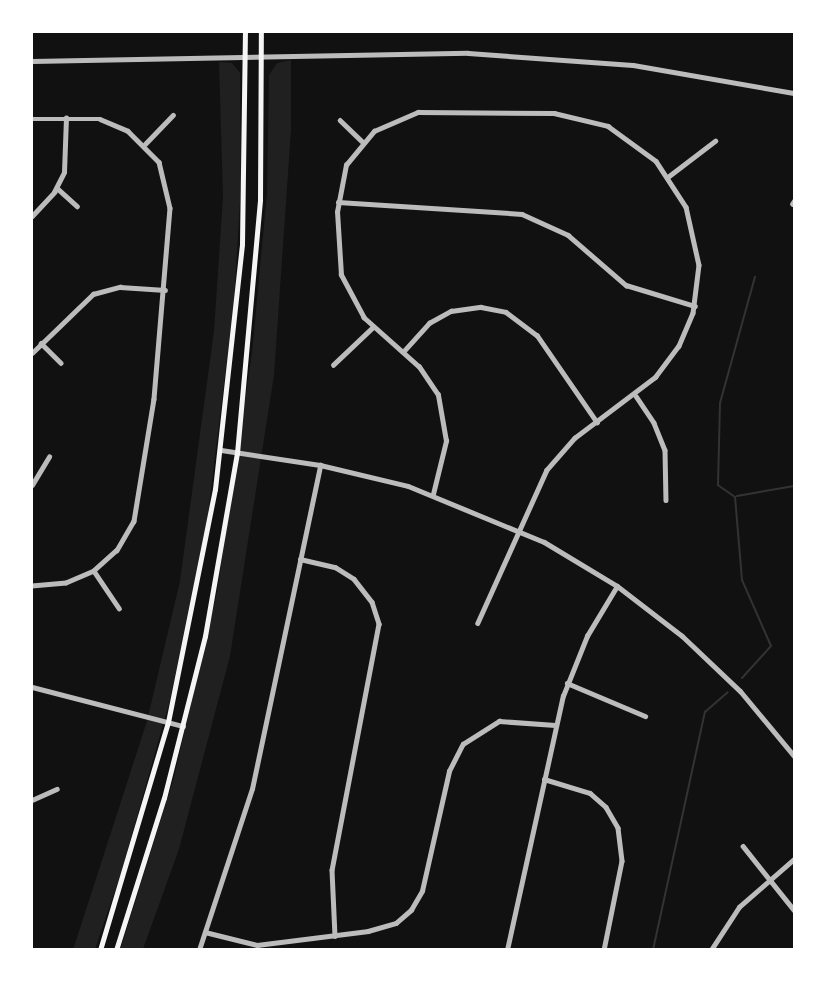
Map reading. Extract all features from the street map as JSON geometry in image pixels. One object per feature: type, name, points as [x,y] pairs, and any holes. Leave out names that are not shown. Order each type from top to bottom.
[{"type":"main road","points":[[100,950],[168,722],[200,576],[221,450],[242,244],[245,32]]},
{"type":"main road","points":[[116,950],[183,726],[205,636],[237,453],[260,200],[261,32]]},
{"type":"street","points":[[32,61],[246,55],[541,57],[664,69],[794,93]]},
{"type":"street","points":[[433,494],[445,450],[444,415],[430,382],[403,352],[372,328],[341,275],[338,202],[342,175],[362,141],[394,119],[418,112],[562,113],[620,133],[669,176],[695,237],[699,273],[695,306],[674,354],[636,396],[597,422],[553,461],[517,528],[478,623]]},
{"type":"street","points":[[145,144],[173,115]]},
{"type":"street","points":[[32,216],[57,188],[67,161],[66,118]]},
{"type":"street","points":[[32,119],[107,121],[145,144],[162,168],[170,195],[165,290],[138,510],[121,545],[94,571],[66,583],[32,586]]},
{"type":"street","points":[[340,120],[362,141]]},
{"type":"street","points":[[669,176],[715,141]]},
{"type":"street","points":[[57,188],[77,206]]},
{"type":"street","points":[[338,202],[522,214],[568,235],[634,289],[695,306]]},
{"type":"street","points":[[32,353],[93,294],[120,287],[165,290]]},
{"type":"street","points":[[403,352],[429,323],[451,312],[481,307],[506,312],[533,330],[597,422]]},
{"type":"street","points":[[333,365],[372,328]]},
{"type":"street","points":[[41,343],[61,363]]},
{"type":"street","points":[[636,396],[654,423],[665,450],[666,500]]},
{"type":"street","points":[[221,450],[320,465],[433,494],[517,528],[617,586],[723,674],[794,756]]},
{"type":"street","points":[[32,485],[49,457]]},
{"type":"street","points":[[199,950],[252,789],[320,465]]},
{"type":"street","points":[[300,559],[335,567],[354,579],[372,602],[379,625],[331,876],[335,936]]},
{"type":"street","points":[[94,571],[119,608]]},
{"type":"street","points":[[507,950],[555,725],[567,683],[587,636],[617,586]]},
{"type":"street","points":[[567,683],[645,716]]},
{"type":"street","points":[[32,687],[183,726]]},
{"type":"street","points":[[205,932],[257,945],[335,936],[388,926],[416,904],[450,766],[467,740],[484,727],[505,720],[555,725]]},
{"type":"street","points":[[544,779],[590,793],[610,812],[618,828],[622,866],[604,950]]},
{"type":"street","points":[[32,800],[57,789]]},
{"type":"street","points":[[743,846],[794,911]]},
{"type":"street","points":[[712,950],[739,906],[794,859]]},
{"type":"shaded area","points":[[291,60],[291,130],[274,375],[230,656],[179,849],[143,949],[120,950],[173,781],[217,592],[252,353],[267,193],[269,75],[277,63]]},
{"type":"shaded area","points":[[219,62],[232,63],[240,73],[241,184],[234,302],[208,514],[170,700],[121,873],[95,949],[73,950],[147,721],[180,581],[214,331],[223,197]]},
{"type":"waterway","points":[[742,678],[771,646],[742,580],[735,497],[718,485],[720,403],[755,277]]},
{"type":"waterway","points":[[737,496],[794,486]]},
{"type":"waterway","points":[[653,950],[705,712],[728,692]]}]
